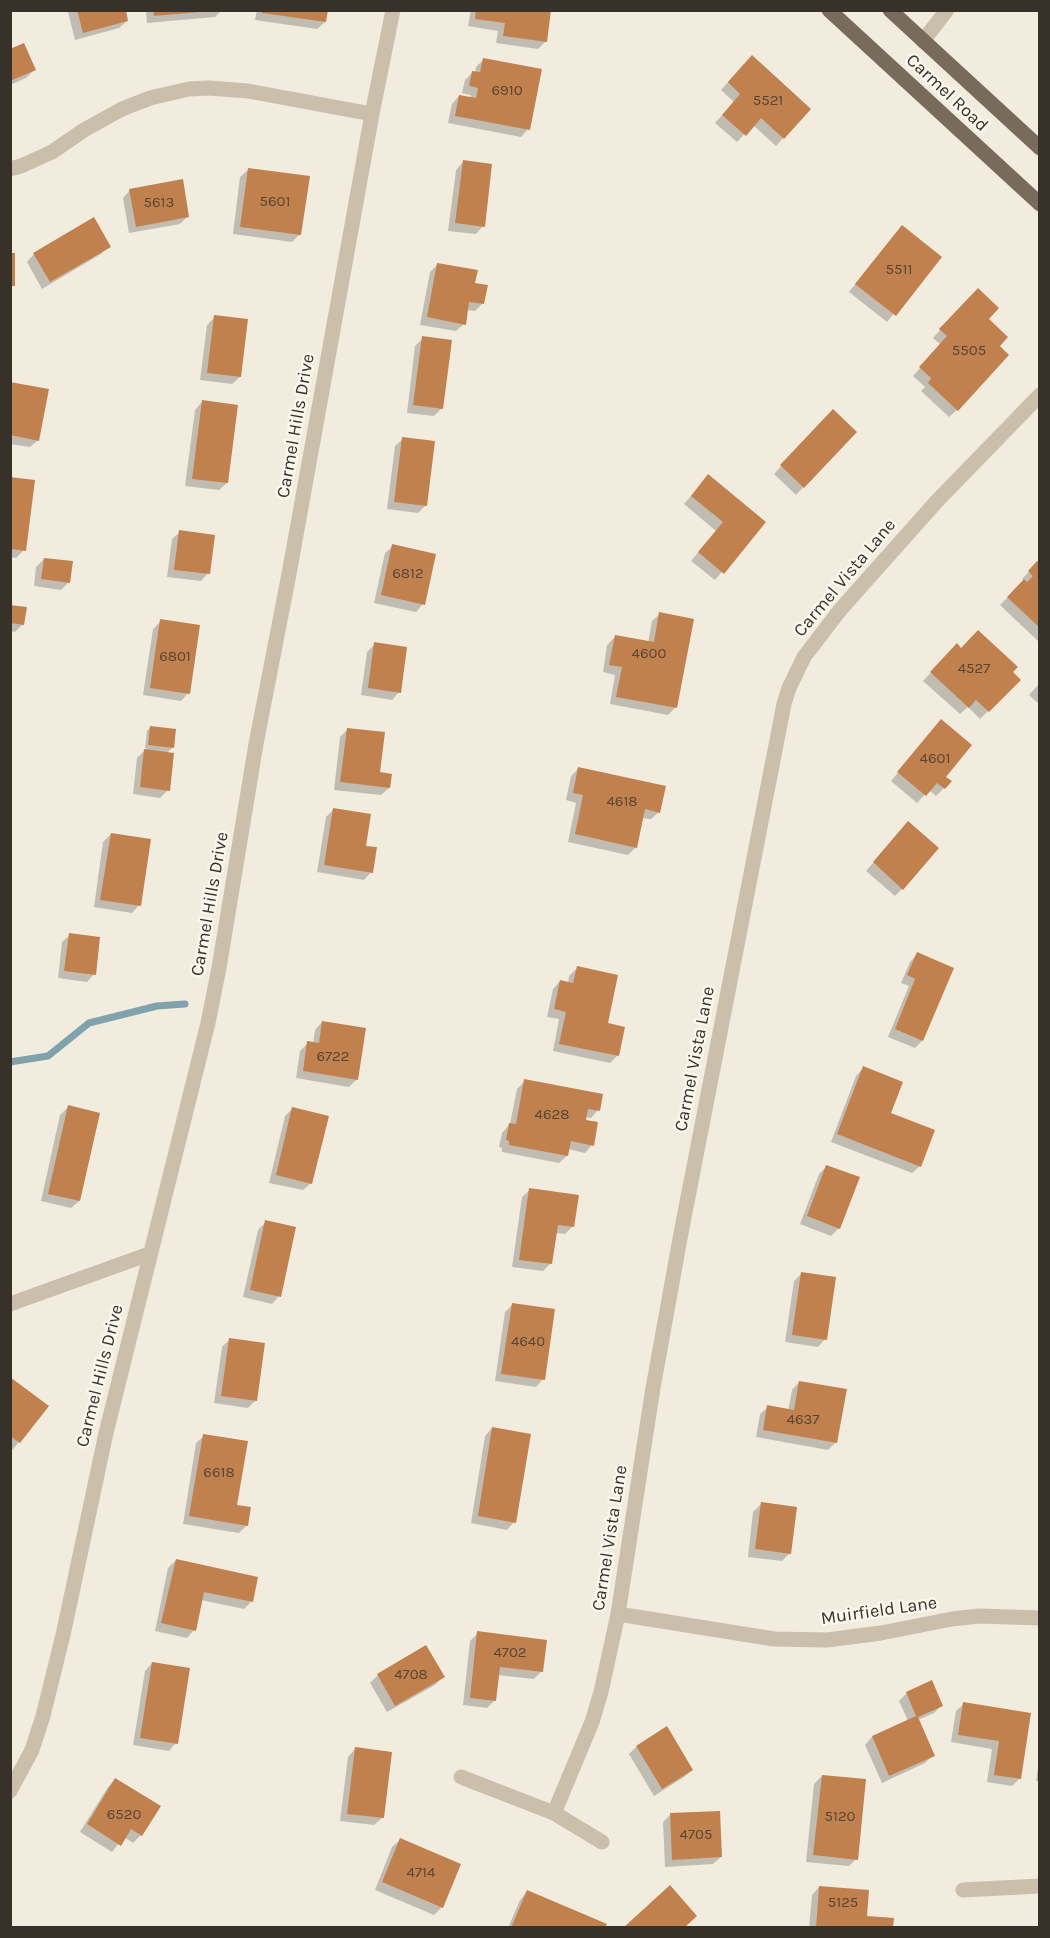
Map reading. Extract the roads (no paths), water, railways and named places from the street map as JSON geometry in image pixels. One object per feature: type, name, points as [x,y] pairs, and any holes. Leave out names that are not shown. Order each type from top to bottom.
[{"type":"main road","name":"Carmel Road","points":[[829,10],[1040,204]]},
{"type":"main road","name":"Carmel Road","points":[[890,10],[1040,148]]},
{"type":"street","name":"Carmel Hills Drive","points":[[10,1791],[32,1750],[43,1716],[63,1635],[82,1537],[106,1433],[208,1023],[256,744],[393,10]]},
{"type":"street","points":[[923,41],[947,10]]},
{"type":"street","points":[[10,169],[52,152],[84,130],[122,109],[150,98],[189,90],[209,88],[248,91],[372,114]]},
{"type":"street","name":"Carmel Vista Lane","points":[[554,1814],[592,1722],[618,1614],[653,1388],[681,1233],[789,688],[804,657],[840,610],[937,501],[1040,395]]},
{"type":"street","points":[[10,1304],[149,1254]]},
{"type":"street","name":"Muirfield Lane","points":[[618,1614],[774,1640],[838,1639],[881,1634],[952,1619],[979,1616],[1040,1618]]},
{"type":"street","points":[[461,1777],[554,1814],[602,1842]]},
{"type":"street","points":[[963,1890],[1040,1886]]},
{"type":"waterway","points":[[10,1062],[48,1056],[89,1023],[157,1006],[185,1004]]}]
